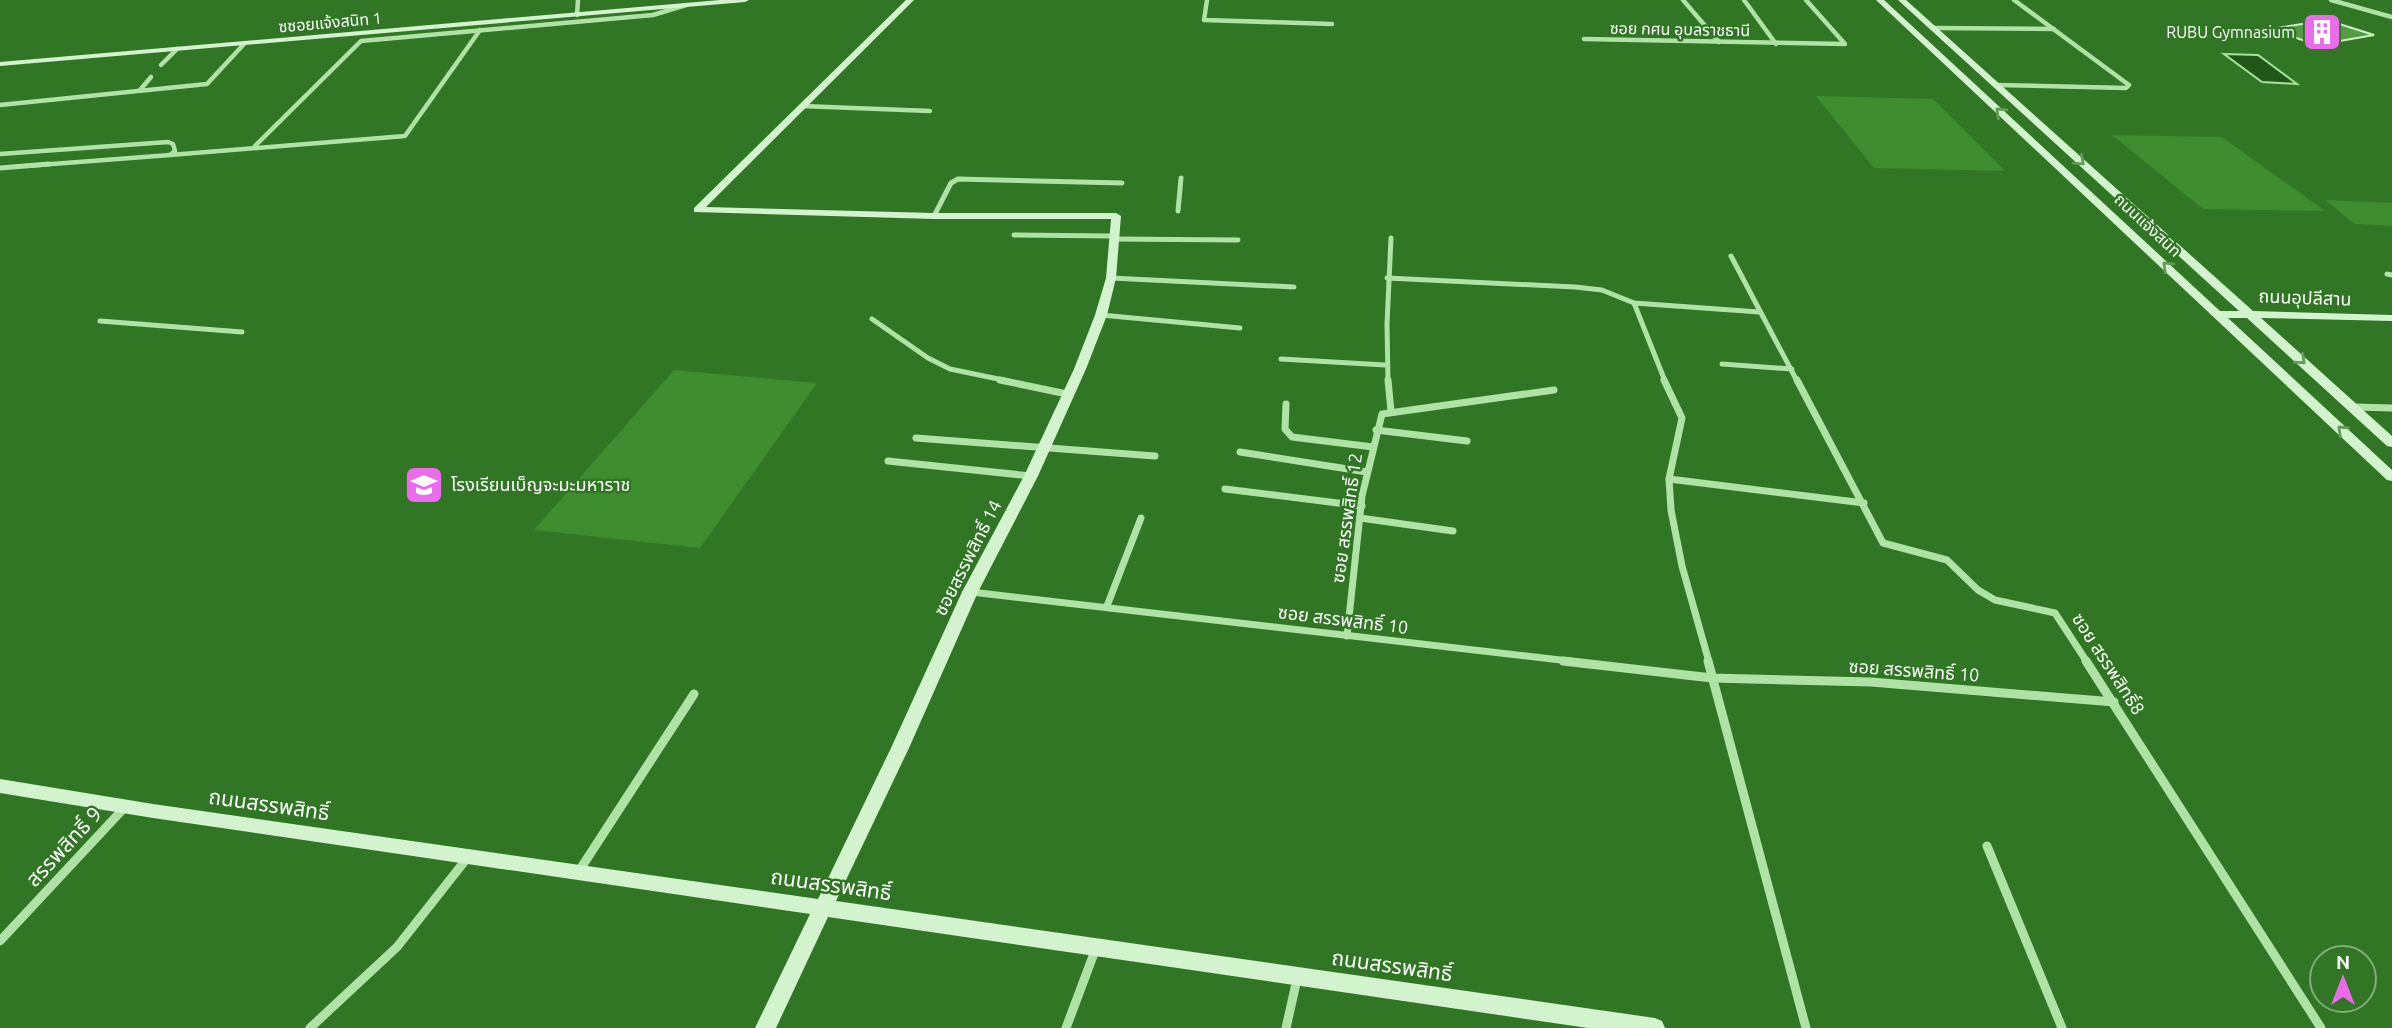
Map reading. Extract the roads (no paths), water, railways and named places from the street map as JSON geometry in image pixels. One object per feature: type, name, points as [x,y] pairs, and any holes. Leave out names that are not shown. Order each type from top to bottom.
[{"type":"main road","name":"ซซอยแจ้งสนิท 1","points":[[0,64],[745,0]]},
{"type":"main road","points":[[910,0],[698,210],[934,216]]},
{"type":"main road","name":"ถนนแจ้งสนิท","points":[[1880,0],[2392,477]]},
{"type":"main road","name":"ถนนแจ้งสนิท","points":[[1902,0],[2392,443]]},
{"type":"main road","points":[[1951,67],[1977,67]]},
{"type":"main road","name":"ซอยสรรพสิทธิ์ 14","points":[[765,1028],[900,748],[970,592],[1044,449],[1101,315],[1111,278],[1116,216],[934,216]]},
{"type":"main road","name":"ถนนอุปลีสาน","points":[[2217,314],[2392,318]]},
{"type":"main road","name":"ถนนสรรพสิทธิ์","points":[[0,786],[126,807],[1655,1028]]},
{"type":"street","points":[[578,0],[578,15]]},
{"type":"street","points":[[1207,0],[1204,20],[1332,24]]},
{"type":"street","points":[[1683,0],[1719,43]]},
{"type":"street","name":"ซอย กศน อุบลราชธานี","points":[[1744,0],[1776,44]]},
{"type":"street","name":"ซอย กศน อุบลราชธานี","points":[[1584,39],[1845,44],[1806,0]]},
{"type":"street","points":[[1997,85],[2126,88],[2129,85],[2014,0]]},
{"type":"street","points":[[2331,0],[2392,17]]},
{"type":"street","points":[[254,146],[361,41],[653,15],[686,5]]},
{"type":"street","points":[[1933,28],[2054,29]]},
{"type":"street","points":[[0,168],[405,136],[480,30]]},
{"type":"street","points":[[0,105],[207,84],[244,44]]},
{"type":"street","points":[[161,65],[177,49]]},
{"type":"street","points":[[140,90],[151,77]]},
{"type":"street","points":[[802,106],[930,111]]},
{"type":"street","points":[[0,154],[169,142],[173,144],[175,151],[170,155]]},
{"type":"street","points":[[1178,211],[1181,178]]},
{"type":"street","points":[[934,216],[951,183],[958,179],[1122,183]]},
{"type":"street","points":[[1014,234],[1238,240]]},
{"type":"street","points":[[1391,238],[1387,278],[1388,340],[1385,365],[1391,411],[1554,390]]},
{"type":"street","name":"ซอย สรรพสิทธิ์8","points":[[1731,256],[1883,543],[1898,550],[1944,558],[1955,565],[1979,592],[1996,602],[2056,613],[2321,1028]]},
{"type":"street","points":[[1111,278],[1294,287]]},
{"type":"street","points":[[1387,278],[1574,287],[1602,290],[1634,303],[1759,312]]},
{"type":"street","points":[[1634,303],[1656,363],[1682,418],[1669,479],[1671,510],[1682,566],[1806,1028]]},
{"type":"street","points":[[1101,315],[1240,328]]},
{"type":"street","points":[[872,319],[928,358],[950,369],[1068,394]]},
{"type":"street","points":[[100,321],[242,332]]},
{"type":"street","points":[[1281,359],[1385,365]]},
{"type":"street","points":[[1722,364],[1793,369]]},
{"type":"street","points":[[1286,404],[1285,429],[1292,437],[1373,447]]},
{"type":"street","points":[[2353,407],[2392,408]]},
{"type":"street","name":"ซอย สรรพสิทธิ์ 12","points":[[1347,636],[1367,472],[1382,414],[1391,411]]},
{"type":"street","points":[[1376,430],[1467,441]]},
{"type":"street","points":[[916,438],[1155,456]]},
{"type":"street","points":[[1240,452],[1367,472]]},
{"type":"street","points":[[888,461],[1031,476]]},
{"type":"street","points":[[1669,479],[1864,503]]},
{"type":"street","points":[[1225,489],[1362,506]]},
{"type":"street","points":[[1107,606],[1141,518]]},
{"type":"street","points":[[1360,518],[1453,531]]},
{"type":"street","name":"ซอย สรรพสิทธิ์ 10","points":[[970,592],[1712,678],[1871,682],[2114,702]]},
{"type":"street","points":[[579,871],[694,694]]},
{"type":"street","name":"สรรพสิทธิ์ 9","points":[[0,941],[126,807]]},
{"type":"street","points":[[1987,846],[2062,1028]]},
{"type":"street","points":[[310,1028],[397,947],[469,857]]},
{"type":"street","points":[[1066,1028],[1096,947]]},
{"type":"street","points":[[1286,1028],[1298,975]]},
{"type":"place","name":"RUBU Gymnasium","points":[[2322,32]]},
{"type":"place","name":"โรงเรียนเบ็ญจะมะมหาราช","points":[[424,485]]}]
